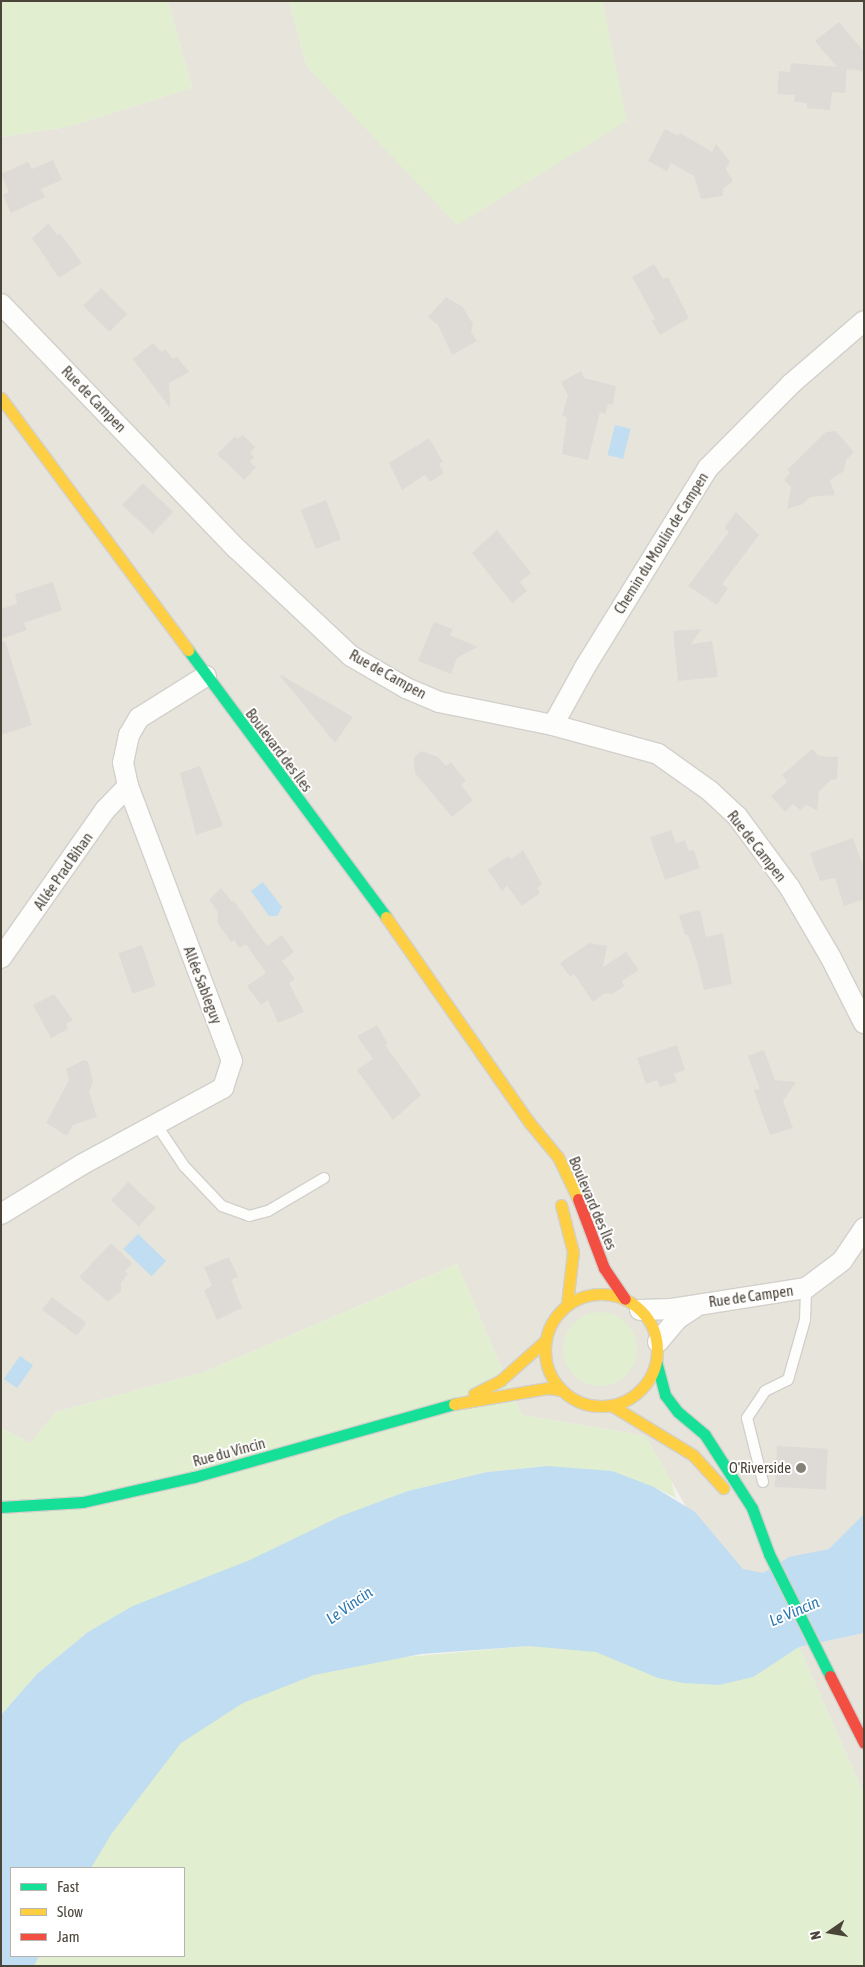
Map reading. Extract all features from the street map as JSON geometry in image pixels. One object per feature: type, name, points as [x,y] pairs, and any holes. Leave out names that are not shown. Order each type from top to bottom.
[{"type":"main road","name":"Boulevard des Îles","points":[[1,398],[390,923],[529,1122],[558,1157],[570,1178],[604,1268],[633,1305]]},
{"type":"main road","name":"Boulevard des Îles","points":[[529,1122],[541,1156]]},
{"type":"main road","name":"Boulevard des Îles","points":[[556,1193],[573,1252],[567,1304]]},
{"type":"main road","points":[[730,1498],[693,1455],[611,1405],[584,1404],[562,1390],[551,1375],[545,1358],[546,1340],[550,1326],[567,1304],[596,1294],[633,1305],[657,1351],[665,1395],[678,1412],[705,1435],[752,1508],[769,1554],[864,1743]]},
{"type":"main road","name":"Rue du Vincin","points":[[460,1402],[501,1380],[546,1340]]},
{"type":"main road","points":[[611,1405],[640,1390],[657,1351]]},
{"type":"main road","name":"Rue du Vincin","points":[[1,1507],[83,1502],[194,1477],[460,1402],[548,1388],[562,1390]]},
{"type":"main road","points":[[741,1514],[769,1554]]},
{"type":"street","name":"Rue de Campen","points":[[1,304],[237,549],[351,656],[406,688],[439,702],[553,726],[658,754],[737,816],[790,888],[831,958],[864,1023]]},
{"type":"street","name":"Chemin du Moulin de Campen","points":[[553,726],[585,667],[708,468],[791,384],[864,321]]},
{"type":"street","name":"Allée Sableguy","points":[[1,1214],[81,1165],[223,1088],[232,1062],[128,786],[123,763],[129,735],[140,718],[206,676]]},
{"type":"street","name":"Allée Prad Bihan","points":[[1,958],[105,810],[128,786]]},
{"type":"street","name":"Rue de Campen","points":[[633,1305],[672,1309],[806,1288],[842,1261],[864,1228]]},
{"type":"street","name":"Rue de Campen","points":[[657,1351],[677,1319],[701,1303]]},
{"type":"lane","points":[[156,1124],[184,1166],[222,1206],[249,1216],[268,1211],[324,1178]]},
{"type":"lane","points":[[764,1482],[748,1418],[765,1391],[788,1380],[805,1320],[806,1288]]},
{"type":"shaded area","points":[[168,1],[289,1],[307,67],[626,121],[602,1],[864,1],[864,1543],[735,1591],[645,1436],[522,1415],[457,1264],[204,1372],[56,1412],[30,1443],[1,1428],[1,137],[67,127],[192,88]]},
{"type":"shaded area","points":[[864,1633],[864,1794],[799,1647]]},
{"type":"green space","points":[[1,1],[168,1],[192,88],[67,127],[1,137]]},
{"type":"green space","points":[[289,1],[602,1],[627,121],[457,225],[307,67]]},
{"type":"green space","points":[[457,1264],[522,1415],[645,1436],[671,1480],[676,1498],[654,1487],[547,1466],[487,1472],[408,1491],[298,1537],[790,1648],[792,1652],[799,1647],[864,1794],[864,1966],[1,1966],[1,1721],[135,1606],[88,1632],[37,1674],[1,1715],[1,1428],[30,1443],[56,1412],[204,1372]],"holes":[[[450,1635],[559,1647],[529,1646],[394,1658]]]},
{"type":"green space","points":[[593,1312],[607,1312],[621,1318],[631,1328],[637,1342],[635,1363],[621,1380],[607,1386],[593,1386],[579,1380],[569,1370],[563,1356],[563,1342],[569,1328],[579,1318]]},
{"type":"water","points":[[615,425],[631,429],[623,459],[608,455]]},
{"type":"water","points":[[263,882],[282,907],[277,916],[269,916],[251,891]]},
{"type":"water","points":[[138,1234],[166,1261],[151,1276],[123,1249]]},
{"type":"water","points":[[20,1356],[33,1365],[17,1388],[4,1379]]},
{"type":"water","name":"Le Vincin","points":[[547,1466],[612,1471],[654,1487],[695,1512],[743,1569],[763,1573],[789,1557],[829,1549],[864,1514],[864,1633],[799,1647],[753,1677],[719,1685],[683,1683],[658,1678],[596,1652],[529,1646],[421,1654],[314,1675],[243,1703],[181,1743],[112,1833],[92,1867],[10,1867],[10,1957],[38,1957],[34,1966],[1,1966],[1,1715],[37,1674],[88,1632],[133,1606],[250,1560],[341,1516],[408,1491],[487,1472]]},
{"type":"building","points":[[839,22],[864,52],[864,71],[847,69],[845,93],[832,92],[830,110],[807,108],[807,103],[794,102],[795,95],[777,94],[779,71],[790,72],[791,63],[837,67],[815,41]]},
{"type":"building","points":[[665,129],[678,136],[680,133],[712,152],[716,144],[730,162],[726,169],[733,181],[723,189],[723,196],[701,199],[694,176],[671,163],[667,171],[648,161]]},
{"type":"building","points":[[53,160],[62,180],[41,189],[45,197],[11,213],[3,195],[9,192],[1,174],[28,162],[32,169]]},
{"type":"building","points":[[49,223],[57,235],[60,233],[82,263],[59,278],[32,238]]},
{"type":"building","points":[[654,264],[663,279],[668,277],[689,318],[660,335],[652,321],[655,319],[632,277]]},
{"type":"building","points":[[101,288],[127,314],[109,332],[83,306]]},
{"type":"building","points":[[446,297],[463,307],[473,324],[471,332],[477,341],[452,355],[438,325],[428,317]]},
{"type":"building","points":[[153,343],[162,352],[165,349],[173,359],[177,357],[189,372],[169,383],[170,408],[133,359]]},
{"type":"building","points":[[581,371],[584,378],[616,386],[613,405],[608,404],[605,414],[600,412],[588,460],[562,454],[567,417],[562,416],[568,395],[561,382]]},
{"type":"building","points":[[836,431],[854,452],[846,460],[844,471],[830,480],[835,495],[810,497],[803,504],[787,509],[791,487],[784,480],[790,473],[787,470],[826,432]]},
{"type":"building","points":[[243,435],[255,447],[250,453],[254,457],[250,462],[256,467],[244,480],[217,454],[235,436],[238,439]]},
{"type":"building","points":[[429,438],[443,462],[439,464],[444,473],[430,482],[425,475],[402,490],[389,463]]},
{"type":"building","points":[[143,483],[173,512],[152,534],[122,505]]},
{"type":"building","points":[[326,500],[341,539],[316,549],[301,510]]},
{"type":"building","points":[[736,512],[759,535],[722,584],[728,588],[717,605],[688,586],[729,532],[724,528]]},
{"type":"building","points":[[497,530],[531,573],[520,582],[527,591],[512,603],[472,553]]},
{"type":"building","points":[[53,582],[62,610],[24,623],[27,630],[1,639],[1,609],[17,604],[15,594]]},
{"type":"building","points":[[434,622],[453,629],[450,635],[478,647],[457,658],[451,674],[418,661]]},
{"type":"building","points":[[701,629],[691,644],[712,641],[718,677],[678,681],[673,631]]},
{"type":"building","points":[[5,641],[32,725],[1,735],[1,642]]},
{"type":"building","points":[[280,676],[353,717],[335,743]]},
{"type":"building","points":[[812,749],[819,756],[838,757],[837,779],[831,780],[819,791],[817,810],[806,805],[800,810],[793,804],[785,812],[771,796],[787,782],[782,775]]},
{"type":"building","points":[[421,751],[438,757],[446,766],[451,762],[466,781],[461,785],[473,800],[452,817],[415,773],[414,758]]},
{"type":"building","points":[[200,766],[223,826],[196,835],[180,773]]},
{"type":"building","points":[[671,830],[676,843],[685,840],[689,851],[694,850],[700,868],[665,880],[650,837]]},
{"type":"building","points":[[853,838],[864,868],[864,899],[844,906],[835,878],[820,881],[810,853]]},
{"type":"building","points":[[523,850],[542,884],[537,888],[540,893],[522,906],[507,886],[502,891],[488,870],[508,856],[511,859]]},
{"type":"building","points":[[221,888],[232,902],[234,901],[267,946],[282,935],[294,952],[282,961],[295,979],[289,983],[304,1012],[278,1023],[268,1000],[261,1005],[247,986],[266,973],[246,944],[240,948],[234,940],[231,942],[217,922],[218,912],[209,900]]},
{"type":"building","points":[[700,910],[706,937],[723,933],[732,984],[704,990],[696,958],[688,935],[685,935],[679,915]]},
{"type":"building","points":[[589,943],[607,946],[603,967],[626,952],[639,970],[622,981],[624,986],[613,994],[605,993],[593,1002],[574,974],[570,977],[560,963]]},
{"type":"building","points":[[142,945],[156,986],[132,994],[118,953]]},
{"type":"building","points":[[54,994],[73,1020],[66,1024],[68,1029],[51,1038],[33,1005]]},
{"type":"building","points":[[377,1025],[388,1044],[385,1045],[421,1095],[393,1120],[357,1070],[373,1059],[357,1036]]},
{"type":"building","points":[[677,1045],[685,1070],[674,1074],[677,1082],[660,1087],[657,1080],[646,1084],[637,1058]]},
{"type":"building","points":[[764,1050],[775,1080],[796,1082],[783,1101],[793,1128],[770,1135],[754,1090],[760,1089],[748,1056]]},
{"type":"building","points":[[84,1060],[88,1062],[93,1081],[89,1092],[97,1117],[73,1125],[67,1136],[46,1123],[69,1080],[66,1069]]},
{"type":"building","points":[[128,1182],[156,1208],[139,1226],[111,1200]]},
{"type":"building","points":[[111,1243],[132,1263],[125,1271],[128,1274],[121,1283],[121,1291],[108,1302],[79,1277]]},
{"type":"building","points":[[229,1257],[238,1277],[231,1280],[242,1308],[217,1320],[204,1290],[212,1286],[204,1267]]},
{"type":"building","points":[[52,1297],[86,1323],[77,1336],[42,1310]]},
{"type":"building","name":"O'Riverside","points":[[777,1446],[828,1449],[826,1490],[775,1487]]},
{"type":"traffic: fast","points":[[188,650],[386,917]]},
{"type":"traffic: fast","points":[[656,1361],[665,1395],[678,1412],[705,1435],[752,1508],[769,1554],[830,1676]]},
{"type":"traffic: fast","points":[[1,1507],[83,1502],[194,1477],[454,1404]]},
{"type":"traffic: slow","points":[[1,398],[188,650]]},
{"type":"traffic: slow","points":[[386,917],[529,1122],[558,1157],[578,1199]]},
{"type":"traffic: slow","points":[[561,1205],[573,1252],[567,1304]]},
{"type":"traffic: slow","points":[[601,1294],[622,1298],[640,1311],[653,1329],[657,1350],[653,1371],[640,1389],[622,1402],[601,1406],[580,1402],[562,1389],[549,1371],[545,1350],[549,1329],[562,1311],[580,1298],[601,1294]]},
{"type":"traffic: slow","points":[[474,1394],[501,1380],[546,1340]]},
{"type":"traffic: slow","points":[[454,1404],[548,1388],[561,1390]]},
{"type":"traffic: slow","points":[[611,1405],[693,1455],[723,1488]]},
{"type":"traffic: jam","points":[[578,1199],[604,1268],[625,1299]]},
{"type":"traffic: jam","points":[[830,1676],[864,1743]]},
{"type":"place","name":"O'Riverside","points":[[801,1468]]}]
